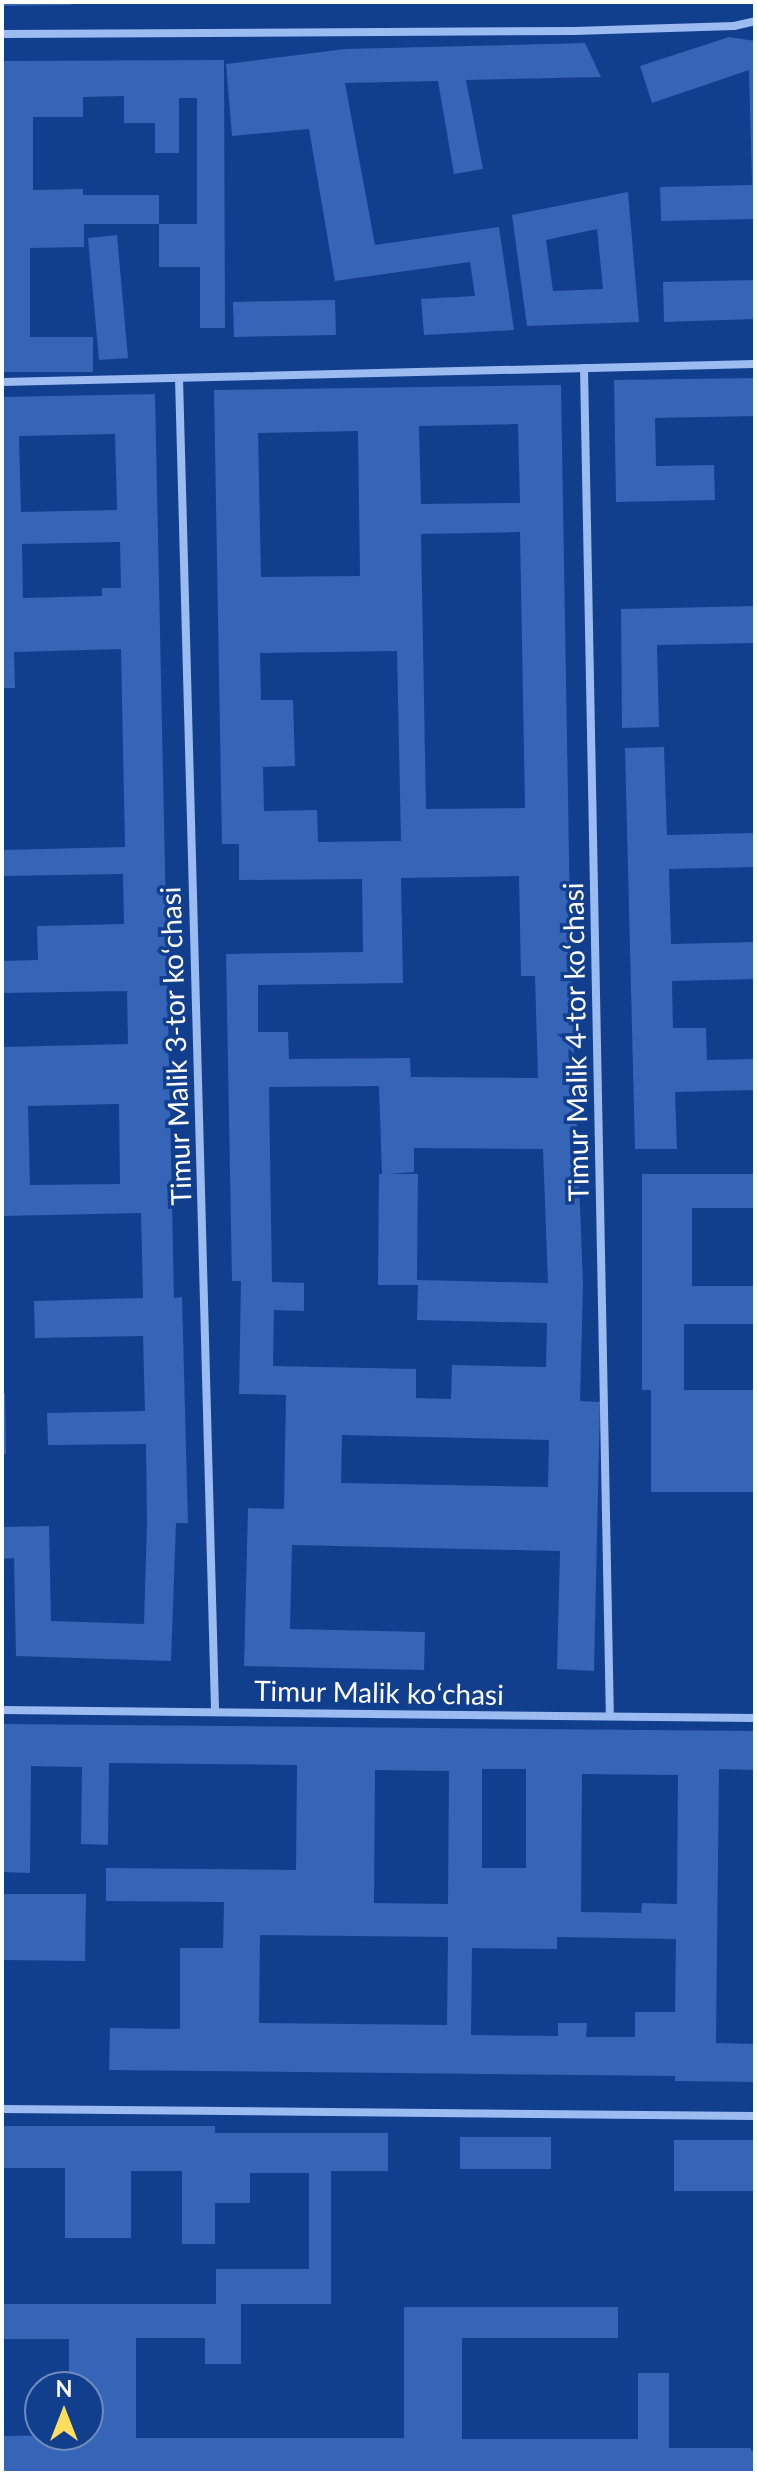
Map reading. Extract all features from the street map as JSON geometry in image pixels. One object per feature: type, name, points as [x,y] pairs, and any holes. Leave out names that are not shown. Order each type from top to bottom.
[{"type":"street","points":[[2,34],[574,31],[734,26],[755,21]]},
{"type":"street","points":[[2,382],[755,364]]},
{"type":"street","name":"Timur Malik 4-tor koʻchasi","points":[[584,368],[610,1716]]},
{"type":"street","name":"Timur Malik 3-tor koʻchasi","points":[[179,378],[215,1712]]},
{"type":"street","name":"Timur Malik koʻchasi","points":[[2,1710],[755,1718]]},
{"type":"street","points":[[2,2109],[755,2116]]},
{"type":"building","points":[[2,2],[71,2],[71,5],[2,6]]},
{"type":"building","points":[[729,37],[755,41],[755,219],[661,221],[660,187],[752,185],[749,70],[652,103],[640,66]]},
{"type":"building","points":[[585,43],[601,77],[466,80],[483,169],[454,174],[438,81],[345,83],[375,245],[499,227],[514,330],[424,335],[421,299],[475,296],[470,262],[335,281],[309,129],[232,136],[226,64],[345,49]]},
{"type":"building","points":[[224,60],[225,328],[200,328],[200,267],[159,267],[159,224],[84,224],[84,247],[30,248],[30,337],[93,337],[93,372],[2,372],[2,61]],"holes":[[[124,96],[124,123],[155,123],[155,153],[179,153],[179,98],[197,98],[197,224],[159,224],[159,195],[83,195],[83,189],[33,190],[33,117],[83,117],[83,97]]]},
{"type":"building","points":[[628,192],[639,322],[527,326],[512,215]],"holes":[[[597,229],[603,289],[553,291],[546,240]]]},
{"type":"building","points":[[117,235],[128,358],[99,360],[88,238]]},
{"type":"building","points":[[755,280],[755,319],[664,322],[663,282]]},
{"type":"building","points":[[335,300],[336,335],[234,337],[233,302]]},
{"type":"building","points":[[755,378],[755,416],[655,418],[656,466],[714,465],[715,500],[616,502],[614,380]]},
{"type":"building","points":[[561,385],[571,975],[583,1284],[580,1401],[600,1402],[594,1671],[557,1669],[560,1551],[292,1545],[290,1629],[425,1632],[424,1670],[244,1666],[248,1508],[284,1509],[286,1395],[239,1394],[241,1281],[232,1281],[226,954],[363,952],[362,879],[239,880],[239,844],[222,844],[214,390]],"holes":[[[518,424],[520,503],[421,504],[419,426]],[[358,431],[360,576],[261,577],[258,433]],[[520,532],[525,808],[426,809],[421,534]],[[397,651],[401,841],[318,842],[317,810],[264,811],[263,767],[295,766],[293,700],[261,700],[260,653]],[[519,876],[521,976],[535,976],[538,1078],[411,1077],[410,1058],[289,1059],[288,1032],[258,1032],[258,985],[403,983],[401,878]],[[379,1086],[382,1174],[379,1174],[378,1285],[418,1285],[417,1320],[547,1323],[546,1367],[452,1365],[451,1399],[416,1398],[416,1369],[273,1366],[274,1310],[304,1311],[304,1283],[272,1282],[269,1087]],[[414,1148],[543,1149],[548,1283],[417,1280],[418,1174],[388,1174],[414,1172]],[[342,1435],[549,1440],[548,1487],[341,1483]]]},
{"type":"building","points":[[155,394],[174,1298],[182,1297],[188,1523],[176,1523],[171,1661],[16,1656],[14,1558],[2,1559],[2,1527],[49,1526],[51,1621],[144,1624],[146,1444],[48,1445],[47,1413],[145,1411],[143,1336],[35,1338],[34,1301],[143,1298],[141,1213],[2,1216],[2,1047],[128,1044],[127,991],[2,993],[2,961],[38,960],[37,926],[124,924],[123,874],[2,876],[2,850],[125,847],[121,649],[14,652],[15,688],[2,688],[2,397]],"holes":[[[115,434],[117,510],[21,512],[19,436]],[[120,542],[121,588],[102,588],[102,596],[23,598],[22,544]],[[119,1104],[120,1184],[30,1185],[28,1106]]]},
{"type":"building","points":[[755,606],[755,643],[657,645],[659,727],[622,728],[621,609]]},
{"type":"building","points":[[664,747],[667,835],[755,833],[755,867],[669,869],[671,944],[755,942],[755,979],[672,981],[673,1028],[706,1028],[707,1060],[755,1059],[755,1090],[675,1092],[677,1149],[635,1149],[625,748]]},
{"type":"building","points":[[642,1174],[755,1174],[755,1208],[692,1208],[692,1286],[755,1286],[755,1324],[684,1324],[684,1390],[755,1390],[755,1492],[651,1492],[651,1390],[642,1390]]},
{"type":"building","points":[[2,1393],[5,1393],[6,1454],[2,1454]]},
{"type":"building","points":[[2,1724],[755,1731],[755,1770],[719,1769],[716,2043],[755,2044],[755,2082],[675,2081],[675,2076],[109,2070],[110,2028],[180,2029],[180,1948],[223,1948],[224,1902],[106,1901],[106,1868],[296,1870],[297,1765],[109,1763],[108,1845],[81,1844],[82,1767],[31,1766],[30,1873],[2,1872]],"holes":[[[482,1769],[526,1769],[526,1868],[482,1868]],[[375,1770],[449,1771],[448,1904],[374,1903]],[[582,1774],[678,1775],[677,1904],[642,1903],[641,1913],[581,1912]],[[260,1935],[448,1937],[447,2025],[259,2023]],[[557,1937],[676,1939],[675,2012],[635,2012],[635,2037],[586,2037],[587,2023],[558,2023],[558,2036],[471,2035],[472,1948],[557,1949]]]},
{"type":"building","points":[[2,1894],[86,1894],[85,1961],[2,1960]]},
{"type":"building","points":[[2,2126],[215,2126],[215,2133],[388,2133],[388,2171],[331,2171],[331,2304],[241,2304],[241,2364],[205,2364],[205,2338],[136,2338],[136,2438],[404,2438],[404,2307],[618,2307],[618,2338],[462,2338],[462,2439],[638,2439],[638,2373],[669,2373],[669,2448],[751,2448],[755,2451],[755,2473],[2,2473],[2,2436],[24,2436],[24,2451],[104,2451],[104,2371],[69,2371],[69,2339],[2,2339],[2,2304],[216,2304],[216,2269],[309,2269],[309,2173],[250,2173],[250,2203],[215,2203],[215,2244],[182,2244],[182,2171],[131,2171],[131,2238],[65,2238],[65,2168],[2,2168]]},
{"type":"building","points":[[460,2137],[551,2137],[551,2169],[460,2169]]},
{"type":"building","points":[[674,2140],[755,2140],[755,2191],[674,2191]]}]
